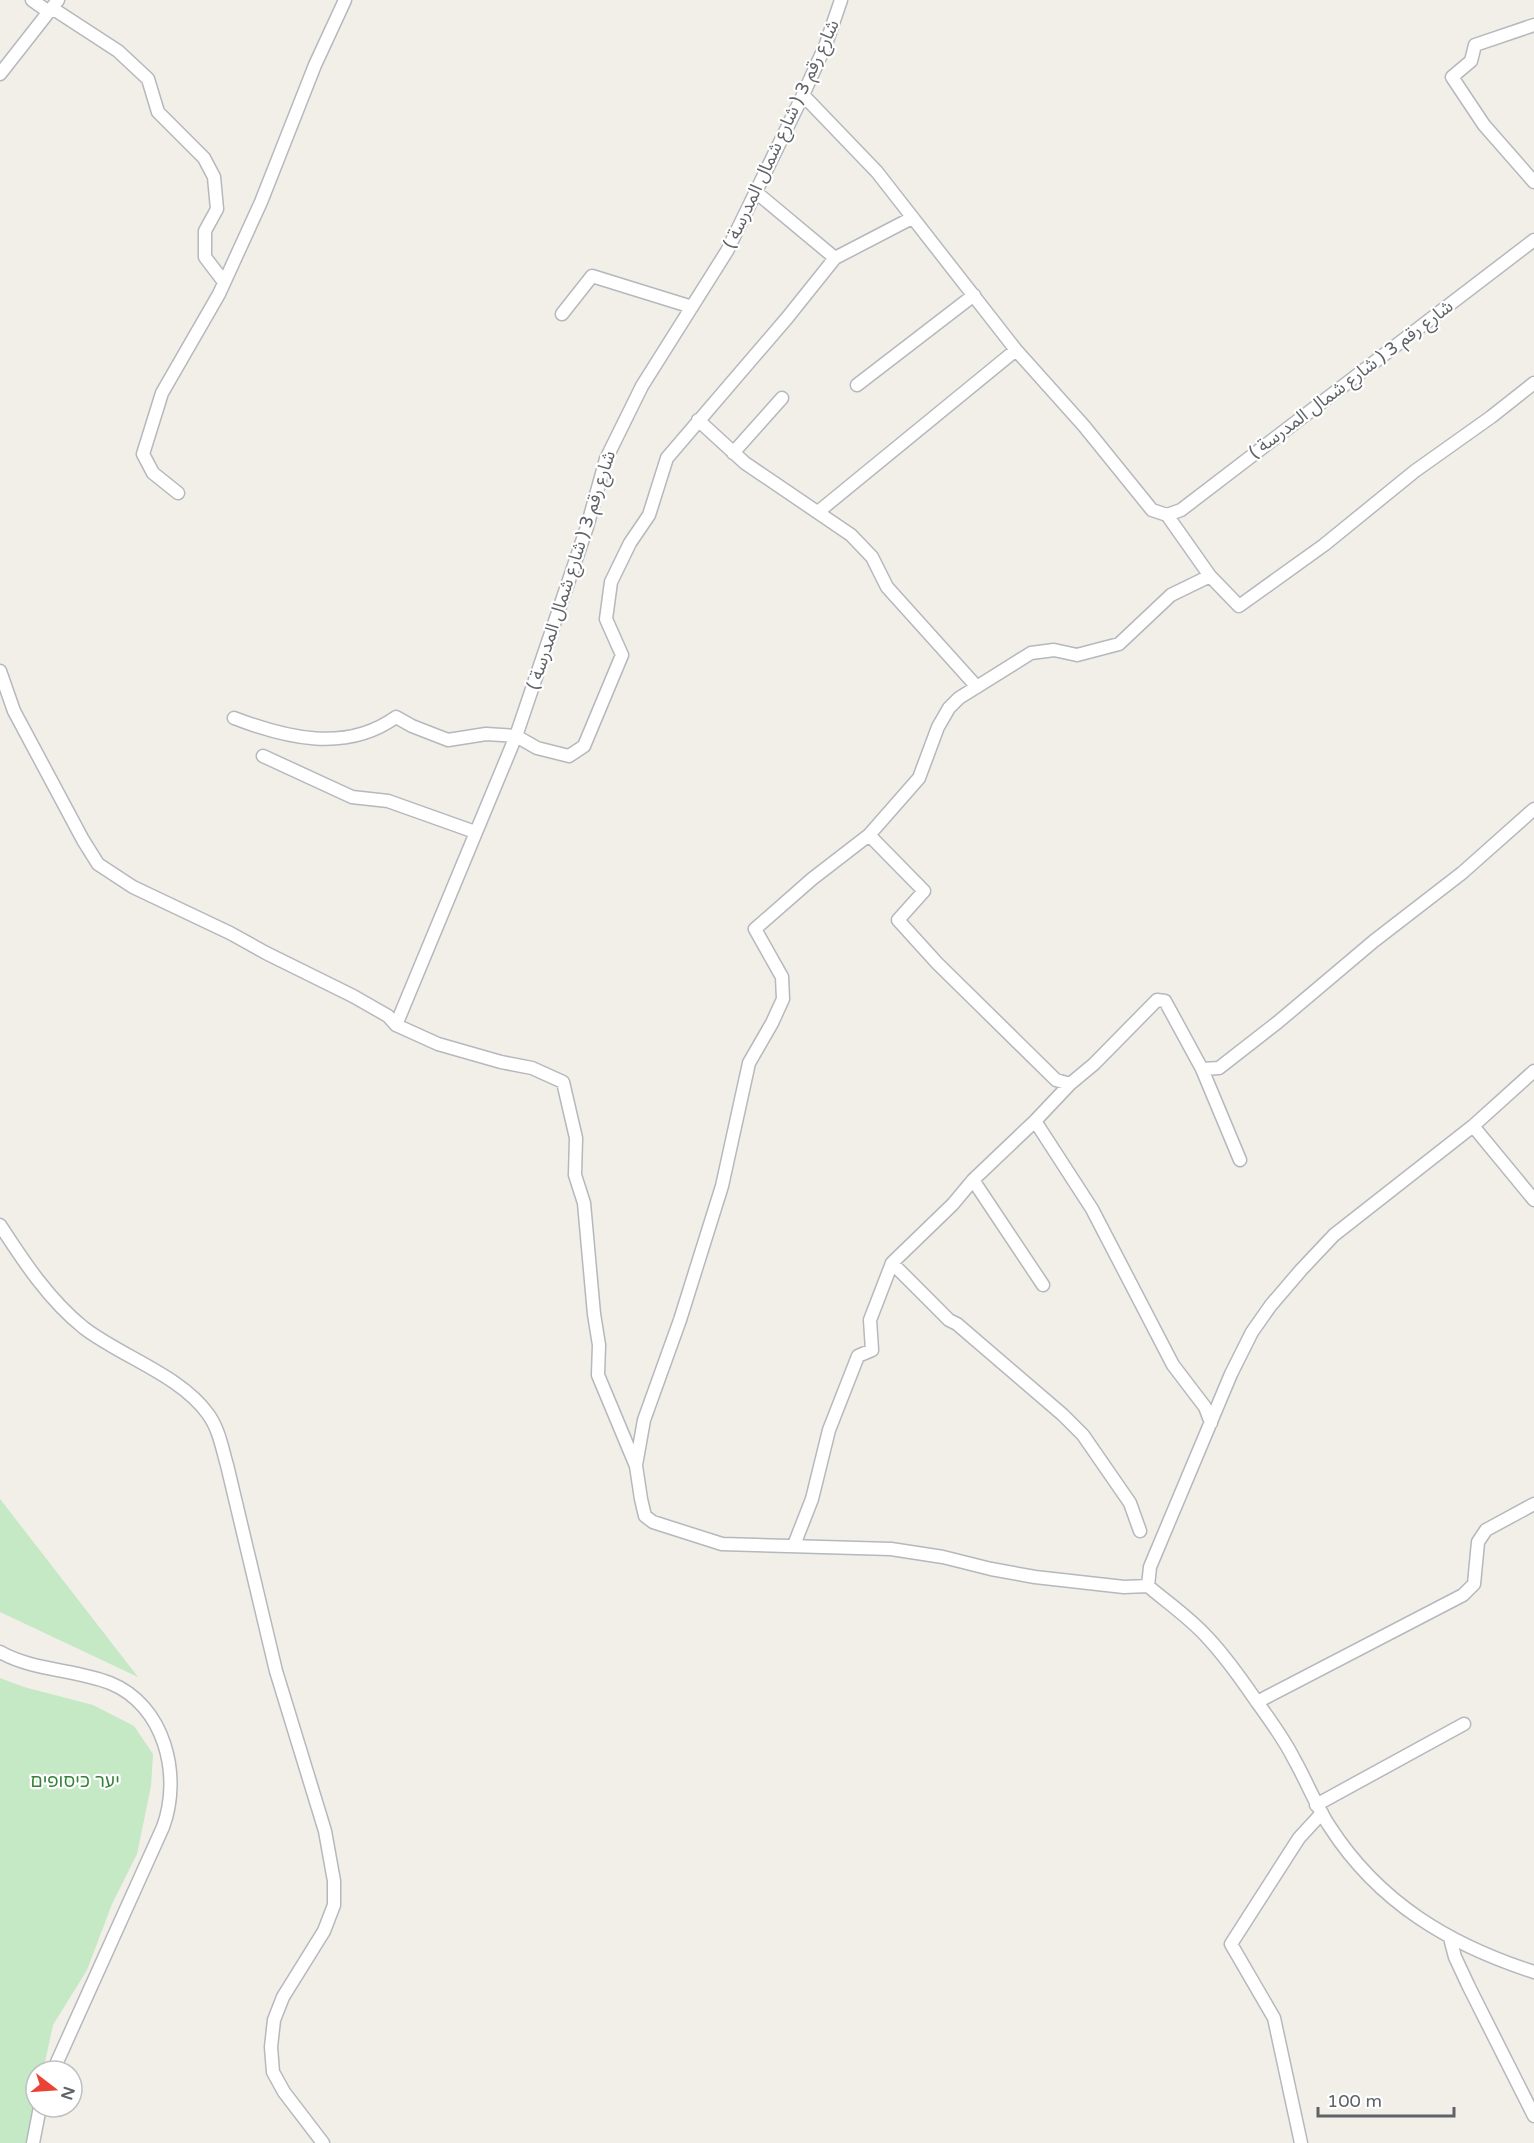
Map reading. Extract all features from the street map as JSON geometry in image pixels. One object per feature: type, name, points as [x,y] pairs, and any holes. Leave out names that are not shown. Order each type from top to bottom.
[{"type":"street","points":[[32,0],[53,7],[118,51],[148,80],[158,112],[204,158],[214,177],[217,209],[205,231],[205,257],[224,282]]},
{"type":"street","points":[[178,493],[153,473],[143,454],[162,393],[224,282],[261,202],[315,65],[345,0]]},
{"type":"street","name":"شارع رقم 3 ( شارع شمال المدرسة )","points":[[396,1025],[516,736],[587,527],[606,459],[642,386],[727,251],[757,193],[826,44],[842,0]]},
{"type":"street","points":[[0,74],[53,7]]},
{"type":"street","points":[[1534,25],[1475,45],[1471,61],[1452,77],[1484,124],[1534,182]]},
{"type":"street","points":[[803,95],[877,172],[1016,350],[1084,426],[1152,510],[1167,515],[1210,576],[1239,606],[1324,545],[1415,471],[1534,383]]},
{"type":"street","points":[[757,193],[835,258]]},
{"type":"street","points":[[234,717],[277,733],[319,740],[365,733],[396,717],[448,740],[486,734],[516,736],[537,748],[569,756],[584,746],[622,655],[606,619],[611,582],[630,543],[648,515],[667,458],[787,318],[835,258],[912,218]]},
{"type":"street","name":"شارع رقم 3 ( شارع شمال المدرسة )","points":[[1167,515],[1181,510],[1534,240]]},
{"type":"street","points":[[562,314],[592,276],[692,307]]},
{"type":"street","points":[[857,385],[974,296]]},
{"type":"street","points":[[818,512],[1016,350]]},
{"type":"street","points":[[733,453],[782,398]]},
{"type":"street","points":[[698,420],[745,464],[850,535],[872,557],[887,587],[977,687]]},
{"type":"street","points":[[636,1466],[644,1420],[680,1320],[722,1186],[749,1063],[783,999],[782,977],[755,929],[812,879],[869,835],[919,778],[938,727],[949,708],[959,698],[1031,653],[1054,650],[1077,655],[1119,644],[1171,595],[1210,576]]},
{"type":"street","points":[[0,671],[14,711],[98,864],[133,887],[231,933],[353,996],[388,1017],[396,1025],[438,1044],[501,1062],[532,1068],[563,1082],[576,1138],[575,1175],[584,1203],[599,1345],[598,1375],[636,1466],[645,1516],[653,1522],[722,1544],[891,1549],[943,1557],[1035,1577],[1107,1586],[1149,1586],[1207,1636],[1257,1702],[1294,1757],[1319,1809],[1343,1845],[1374,1881],[1409,1911],[1450,1938],[1502,1962],[1534,1972]]},
{"type":"street","points":[[263,756],[352,797],[388,801],[475,832]]},
{"type":"street","points":[[1202,1070],[1219,1068],[1374,941],[1462,873],[1534,809]]},
{"type":"street","points":[[869,835],[924,891],[898,920],[937,963],[1056,1080],[1070,1084]]},
{"type":"street","points":[[795,1545],[812,1499],[829,1430],[858,1356],[872,1350],[870,1320],[892,1263],[953,1204],[973,1180],[1157,1000],[1165,1002],[1202,1070],[1240,1160]]},
{"type":"street","points":[[1149,1586],[1150,1567],[1231,1374],[1252,1332],[1301,1270],[1334,1235],[1473,1125],[1534,1071]]},
{"type":"street","points":[[1035,1121],[1092,1209],[1173,1365],[1205,1407],[1211,1423]]},
{"type":"street","points":[[1473,1125],[1534,1200]]},
{"type":"street","points":[[973,1180],[1043,1285]]},
{"type":"street","points":[[0,1225],[30,1271],[62,1307],[82,1326],[108,1345],[186,1392],[208,1413],[217,1432],[276,1671],[325,1831],[333,1870],[334,1905],[324,1931],[283,1997],[274,2020],[271,2047],[273,2072],[284,2092],[323,2143]]},
{"type":"street","points":[[892,1263],[949,1320],[1063,1415],[1083,1436],[1130,1503],[1140,1531]]},
{"type":"street","points":[[1257,1702],[1463,1595],[1474,1584],[1478,1542],[1486,1530],[1534,1504]]},
{"type":"street","points":[[0,1652],[20,1662],[92,1677],[126,1692],[142,1706],[162,1736],[171,1773],[171,1793],[162,1827],[58,2059]]},
{"type":"street","points":[[1300,2143],[1274,2018],[1231,1944],[1319,1809],[1464,1724]]},
{"type":"street","points":[[1450,1938],[1455,1957],[1468,1987],[1534,2116]]},
{"type":"street","points":[[33,2143],[38,2119]]},
{"type":"green space","points":[[0,1499],[138,1677],[0,1612]]},
{"type":"green space","name":"יער כיסופים","points":[[0,1678],[24,1687],[93,1705],[134,1726],[153,1754],[151,1786],[137,1854],[112,1904],[87,1970],[53,2025],[46,2059],[24,2059],[24,2119],[32,2119],[27,2143],[0,2143]]}]
